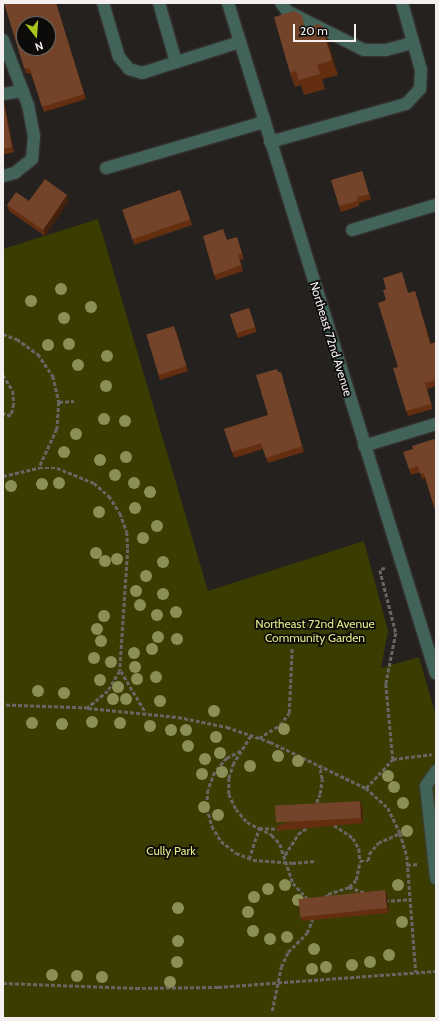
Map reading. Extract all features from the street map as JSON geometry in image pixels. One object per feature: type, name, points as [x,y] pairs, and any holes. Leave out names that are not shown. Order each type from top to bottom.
[{"type":"street","points":[[103,3],[119,58],[129,69],[142,73],[240,42]]},
{"type":"street","points":[[159,3],[176,62]]},
{"type":"street","name":"Northeast 72nd Avenue","points":[[230,3],[270,142],[436,674]]},
{"type":"street","points":[[281,3],[287,12],[364,50],[386,50],[413,43]]},
{"type":"street","points":[[270,142],[406,104],[420,89],[421,70],[402,3]]},
{"type":"street","points":[[3,40],[23,91],[34,136],[32,159],[15,173],[3,176]]},
{"type":"street","points":[[3,94],[23,91]]},
{"type":"street","points":[[106,168],[264,122]]},
{"type":"street","points":[[352,230],[436,205]]},
{"type":"street","points":[[364,446],[436,424]]},
{"type":"street","points":[[436,771],[426,786],[436,878]]},
{"type":"path","points":[[3,334],[16,338],[38,354],[53,376],[59,402],[57,429],[39,468]]},
{"type":"path","points":[[3,375],[12,391],[14,404],[11,416],[3,414]]},
{"type":"path","points":[[59,402],[74,401]]},
{"type":"path","points":[[3,476],[39,468],[57,468],[94,483],[109,496],[120,513],[128,532],[120,671],[108,691],[88,708]]},
{"type":"path","points":[[392,759],[386,684],[396,633],[380,570],[401,563]]},
{"type":"path","points":[[259,739],[280,725],[289,713],[292,648]]},
{"type":"path","points":[[120,671],[132,694],[146,713]]},
{"type":"path","points":[[3,705],[88,708],[146,713],[227,727],[319,765],[366,788],[379,797],[388,808],[400,833],[407,856],[416,972]]},
{"type":"path","points":[[251,736],[244,750],[234,763],[229,778],[230,794],[236,810],[246,822],[272,835],[285,856],[286,870],[293,883],[311,904]]},
{"type":"path","points":[[244,750],[227,758],[215,772],[208,790],[207,808],[212,826],[221,841],[236,853],[253,860],[292,863],[316,861]]},
{"type":"path","points":[[366,788],[392,759],[436,753]]},
{"type":"path","points":[[309,814],[320,794],[322,779],[319,765]]},
{"type":"path","points":[[323,900],[328,894],[349,887],[356,880],[360,861],[359,849],[353,838],[344,829],[326,824]]},
{"type":"path","points":[[285,856],[298,834],[314,825]]},
{"type":"path","points":[[259,828],[283,828]]},
{"type":"path","points":[[249,859],[259,828]]},
{"type":"path","points":[[360,861],[368,861],[369,854],[378,843],[400,833]]},
{"type":"path","points":[[349,887],[369,894]]},
{"type":"path","points":[[382,902],[411,899]]},
{"type":"path","points":[[272,1011],[281,967],[288,952],[307,933],[314,912]]},
{"type":"path","points":[[3,983],[136,988],[277,983],[436,971]]},
{"type":"green space","name":"Cully Park","points":[[98,219],[208,591],[364,541],[388,631],[381,668],[419,657],[436,716],[436,1018],[3,1018],[3,249]]},
{"type":"building","points":[[4,3],[56,3],[84,94],[42,107],[30,69],[24,68],[20,56],[56,56],[56,16],[16,16],[16,42]]},
{"type":"building","points":[[294,11],[302,15],[305,28],[319,24],[322,26],[332,60],[317,65],[320,74],[299,80],[296,71],[290,73],[274,17]]},
{"type":"building","points":[[3,99],[12,147],[3,149]]},
{"type":"building","points":[[362,171],[369,194],[357,197],[357,201],[339,206],[331,180]]},
{"type":"building","points":[[45,179],[67,195],[43,230],[7,205],[16,192],[29,201]]},
{"type":"building","points":[[180,190],[190,219],[132,239],[122,210]]},
{"type":"building","points":[[223,229],[227,240],[237,237],[242,254],[238,255],[241,265],[214,275],[203,236]]},
{"type":"building","points":[[402,272],[408,293],[415,291],[430,344],[436,342],[436,380],[425,383],[431,404],[406,411],[393,368],[398,367],[378,303],[386,300],[383,290],[386,289],[383,278]]},
{"type":"building","points":[[249,308],[255,327],[236,333],[230,314]]},
{"type":"building","points":[[174,326],[186,366],[159,375],[146,334]]},
{"type":"building","points":[[277,369],[278,372],[281,372],[302,446],[266,458],[261,443],[232,452],[224,429],[268,415],[256,375]]},
{"type":"building","points":[[434,439],[436,447],[436,513],[424,473],[420,474],[418,466],[409,469],[403,452],[413,449],[412,446]]},
{"type":"building","points":[[360,801],[361,818],[276,822],[275,805]]},
{"type":"building","points":[[385,890],[387,908],[300,917],[298,899]]},
{"type":"park label","name":"Northeast 72nd Avenue Community Garden","points":[[315,631]]}]
